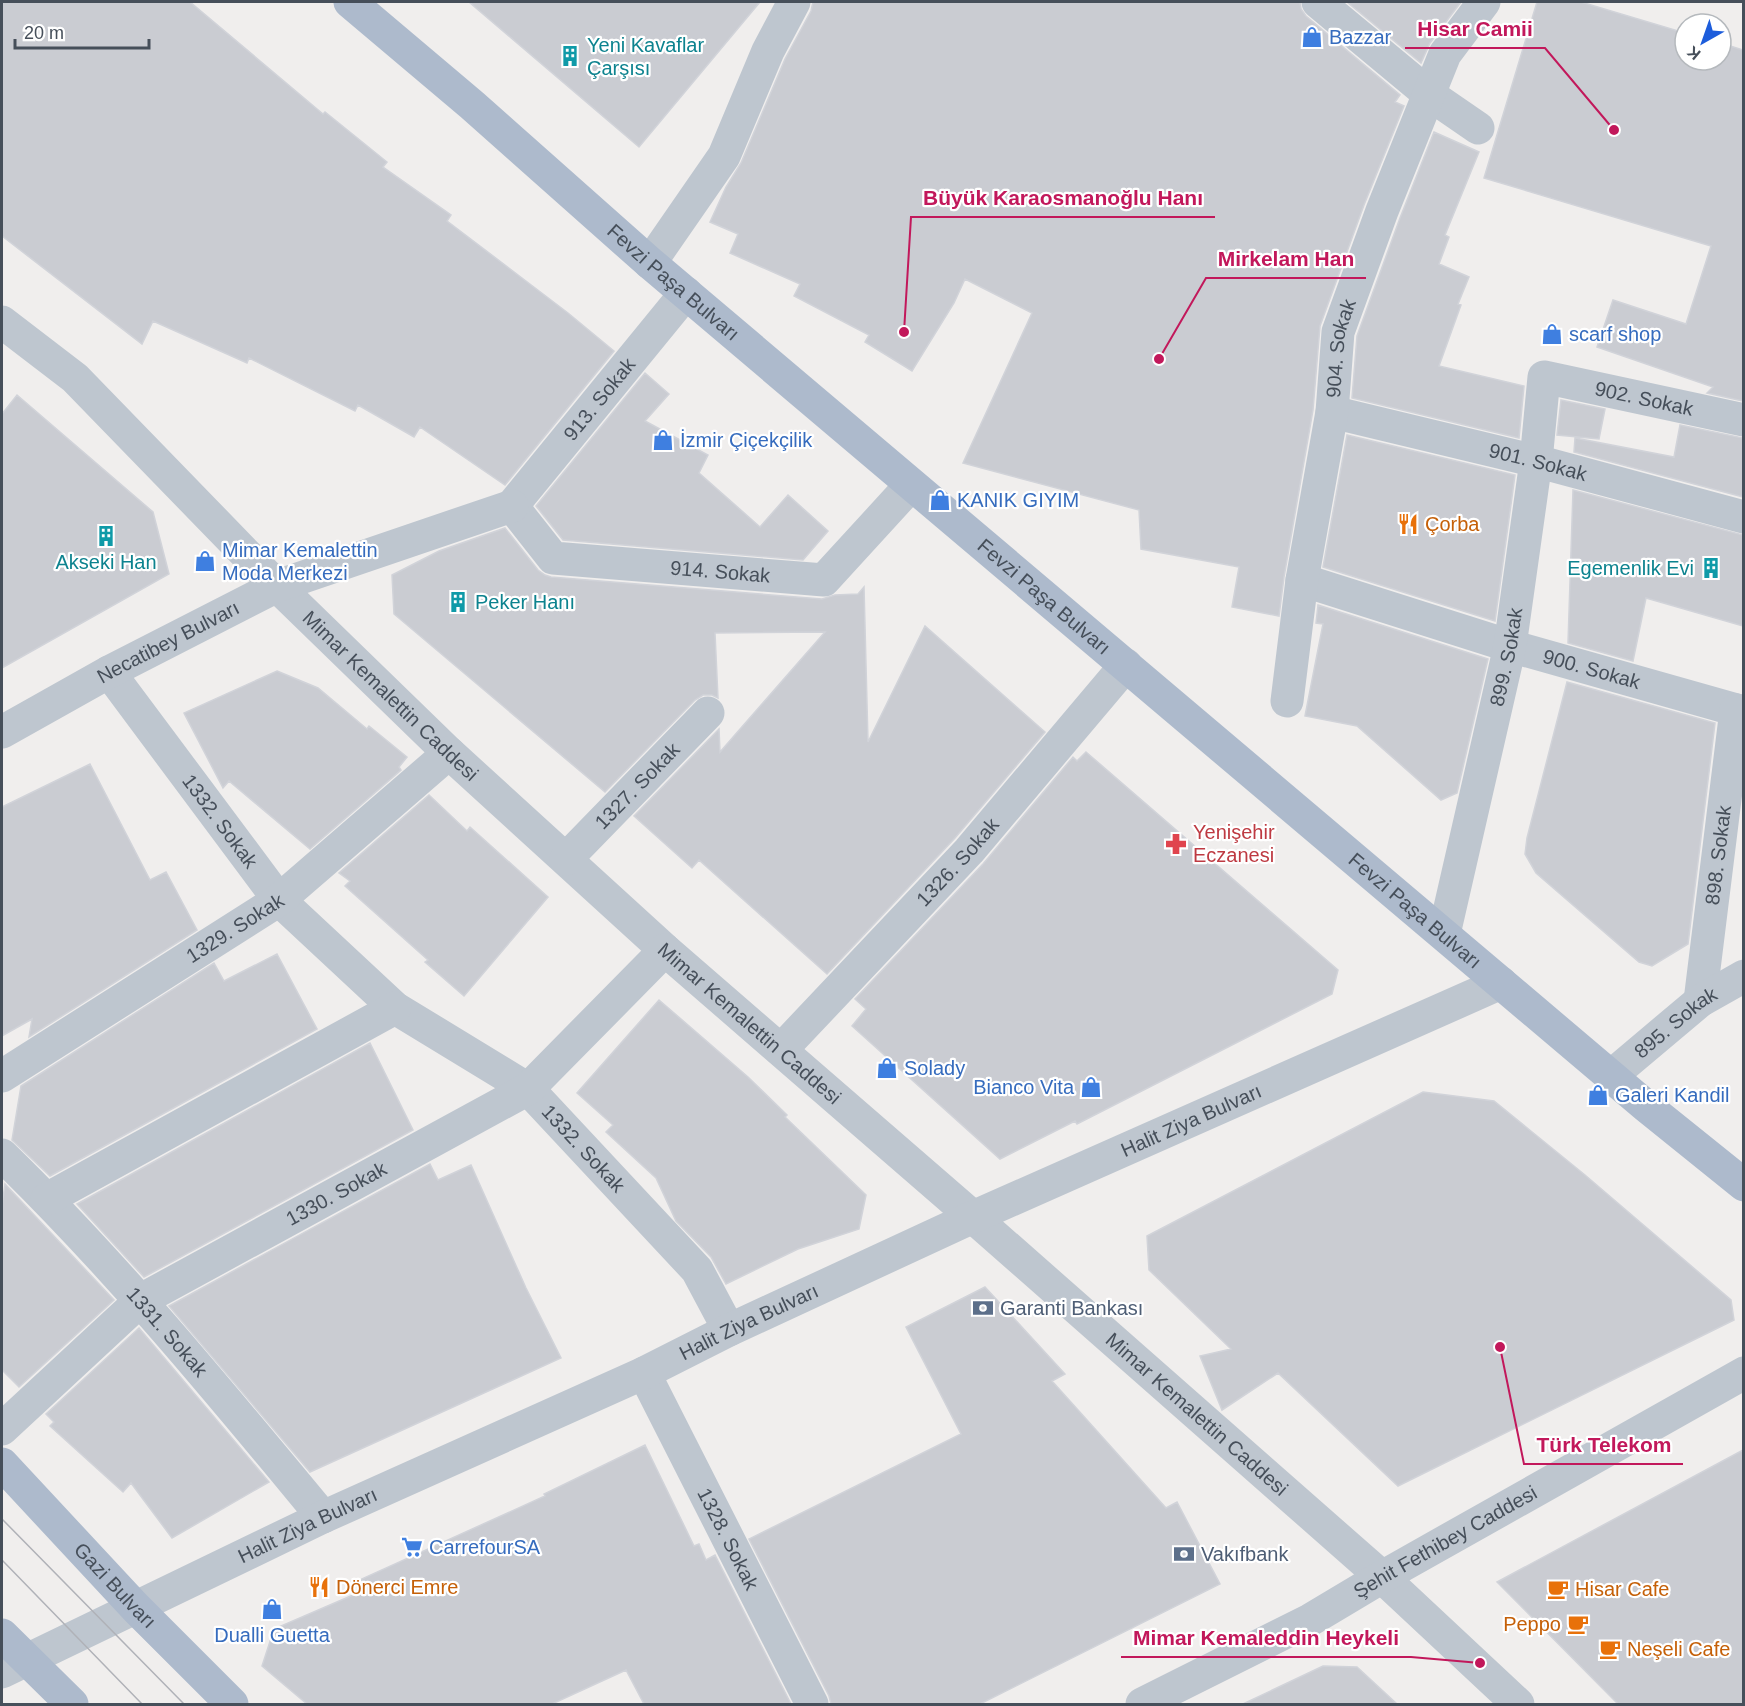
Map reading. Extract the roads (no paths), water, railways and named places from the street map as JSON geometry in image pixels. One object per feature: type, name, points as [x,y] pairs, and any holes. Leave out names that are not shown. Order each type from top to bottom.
[{"type":"main road","name":"Fevzi Paşa Bulvarı","points":[[350,2],[472,105],[650,263],[911,485],[1743,1185]]},
{"type":"main road","name":"Gazi Bulvarı","points":[[2,1464],[136,1608],[232,1704]]},
{"type":"main road","points":[[2,1635],[14,1666],[72,1704]]},
{"type":"street","points":[[650,263],[724,156],[768,51],[794,2]]},
{"type":"street","points":[[1318,2],[1430,95],[1478,128]]},
{"type":"street","name":"904. Sokak","points":[[1287,701],[1302,580],[1332,412],[1338,332],[1382,211],[1445,54],[1484,2]]},
{"type":"street","name":"913. Sokak","points":[[512,506],[686,293]]},
{"type":"street","name":"Mimar Kemalettin Caddesi","points":[[2,322],[75,378],[277,586],[449,753],[665,950],[1382,1577],[1518,1704]]},
{"type":"street","name":"902. Sokak","points":[[1544,377],[1743,420]]},
{"type":"street","name":"899. Sokak","points":[[1444,934],[1510,646],[1536,461],[1544,377]]},
{"type":"street","name":"901. Sokak","points":[[1332,412],[1536,461],[1743,517]]},
{"type":"street","name":"914. Sokak","points":[[512,506],[553,558],[824,580],[911,485]]},
{"type":"street","name":"Necatibey Bulvarı","points":[[2,732],[109,672],[277,586],[512,506]]},
{"type":"street","name":"900. Sokak","points":[[1302,580],[1510,646],[1740,711]]},
{"type":"street","name":"1326. Sokak","points":[[781,1050],[969,851],[1126,665]]},
{"type":"street","name":"1332. Sokak","points":[[109,672],[279,900],[395,1008],[528,1089],[697,1270],[729,1330]]},
{"type":"street","name":"898. Sokak","points":[[1700,1001],[1740,711]]},
{"type":"street","name":"1327. Sokak","points":[[566,859],[708,713]]},
{"type":"street","name":"1329. Sokak","points":[[2,1076],[279,900],[449,753]]},
{"type":"street","name":"1330. Sokak","points":[[2,1429],[141,1300],[528,1089],[665,950]]},
{"type":"street","name":"895. Sokak","points":[[1611,1076],[1700,1001],[1743,976]]},
{"type":"street","name":"Halit Ziya Bulvarı","points":[[14,1666],[323,1517],[644,1372],[973,1217],[1501,983]]},
{"type":"street","points":[[47,1198],[395,1008]]},
{"type":"street","name":"1331. Sokak","points":[[2,1155],[47,1198],[141,1300],[323,1517]]},
{"type":"street","name":"1328. Sokak","points":[[644,1372],[812,1704]]},
{"type":"street","name":"Şehit Fethibey Caddesi","points":[[1142,1704],[1310,1620],[1743,1373]]},
{"type":"tram line","points":[[2,1519],[184,1704]]},
{"type":"tram line","points":[[2,1560],[142,1704]]},
{"type":"place","name":"Bazzar","points":[[1312,37]]},
{"type":"place","name":"Yeni Kavaflar Çarşısı","points":[[570,56]]},
{"type":"place","name":"Hisar Camii","points":[[1614,130]]},
{"type":"place","name":"Büyük Karaosmanoğlu Hanı","points":[[904,332]]},
{"type":"place","name":"scarf shop","points":[[1552,334]]},
{"type":"place","name":"Mirkelam Han","points":[[1159,359]]},
{"type":"place","name":"İzmir Çiçekçilik","points":[[663,440]]},
{"type":"place","name":"KANIK GIYIM","points":[[940,500]]},
{"type":"place","name":"Çorba","points":[[1408,524]]},
{"type":"place","name":"Akseki Han","points":[[106,536]]},
{"type":"place","name":"Mimar Kemalettin Moda Merkezi","points":[[205,561]]},
{"type":"place","name":"Egemenlik Evi","points":[[1711,568]]},
{"type":"place","name":"Peker Hanı","points":[[458,602]]},
{"type":"place","name":"Yenişehir Eczanesi","points":[[1176,844]]},
{"type":"place","name":"Solady","points":[[887,1068]]},
{"type":"place","name":"Bianco Vita","points":[[1091,1087]]},
{"type":"place","name":"Galeri Kandil","points":[[1598,1095]]},
{"type":"place","name":"Garanti Bankası","points":[[983,1308]]},
{"type":"place","name":"Türk Telekom","points":[[1500,1347]]},
{"type":"place","name":"CarrefourSA","points":[[412,1547]]},
{"type":"place","name":"Vakıfbank","points":[[1184,1554]]},
{"type":"place","name":"Dönerci Emre","points":[[319,1587]]},
{"type":"place","name":"Hisar Cafe","points":[[1558,1589]]},
{"type":"place","name":"Dualli Guetta","points":[[272,1609]]},
{"type":"place","name":"Peppo","points":[[1578,1624]]},
{"type":"place","name":"Neşeli Cafe","points":[[1610,1649]]},
{"type":"place","name":"Mimar Kemaleddin Heykeli","points":[[1480,1663]]}]
